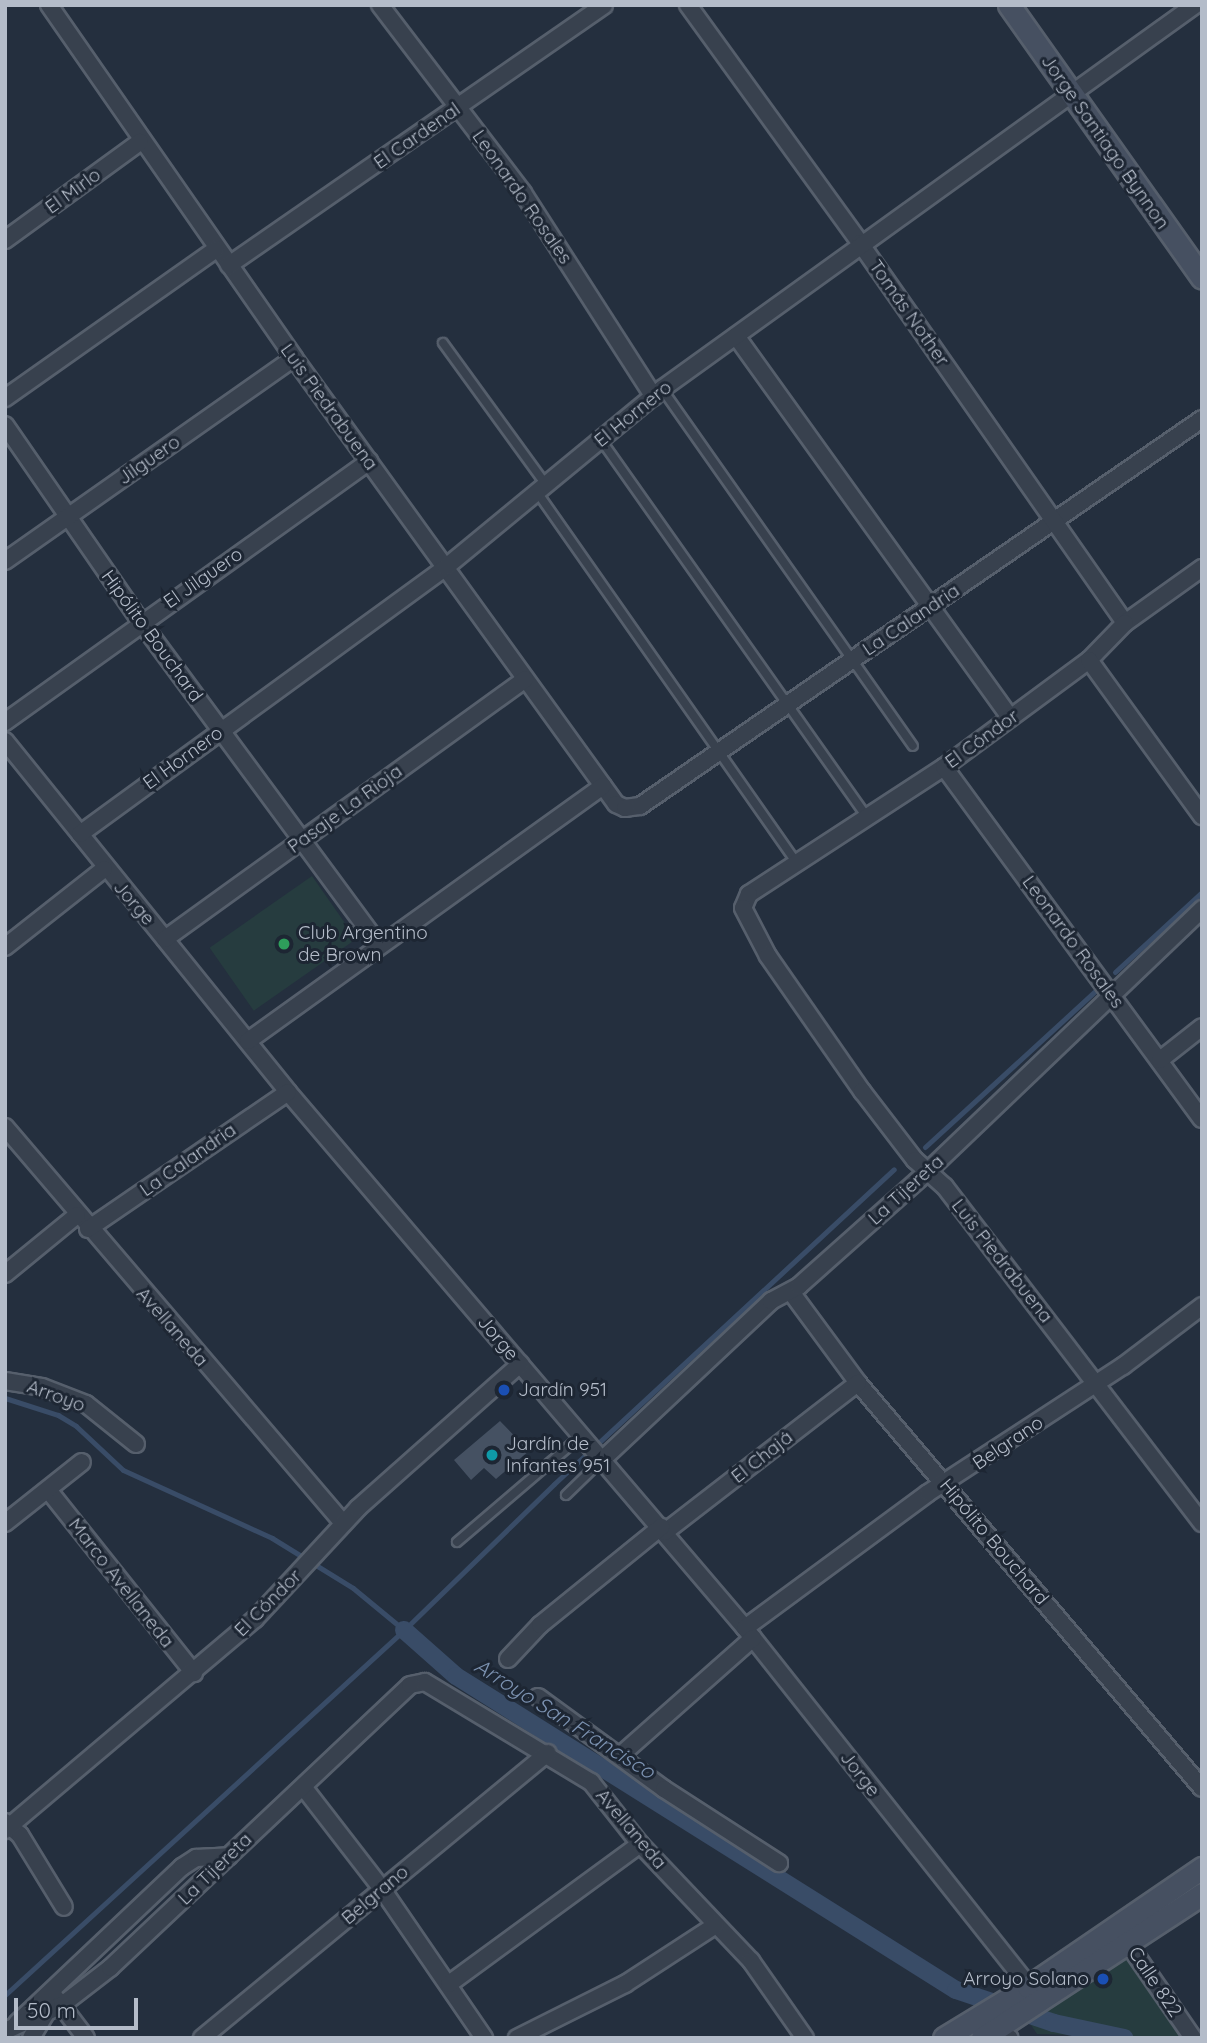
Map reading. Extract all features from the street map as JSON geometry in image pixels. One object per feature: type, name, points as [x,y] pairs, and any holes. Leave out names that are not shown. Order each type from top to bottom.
[{"type":"main road","name":"Jorge Santiago Bynnon","points":[[1009,5],[1202,278]]},
{"type":"main road","points":[[944,2038],[990,2032],[1117,1927],[1202,1868]]},
{"type":"main road","points":[[1035,1994],[1129,1945],[1202,1894]]},
{"type":"street","name":"Luis Piedrabuena","points":[[49,5],[140,142],[616,804]]},
{"type":"street","name":"Leonardo Rosales","points":[[380,5],[523,193],[658,393]]},
{"type":"street","name":"El Cardenal","points":[[229,265],[604,5]]},
{"type":"street","name":"Tomás Nother","points":[[688,5],[860,243],[1052,522],[1125,623]]},
{"type":"street","name":"El Hornero","points":[[80,834],[446,567],[658,393],[860,243],[1195,5]]},
{"type":"street","name":"El Mirlo","points":[[5,240],[140,142]]},
{"type":"street","points":[[5,398],[216,248]]},
{"type":"street","points":[[736,336],[1010,718]]},
{"type":"street","name":"Jilguero","points":[[5,561],[294,358]]},
{"type":"street","name":"La Calandria","points":[[616,804],[640,806],[1202,419]]},
{"type":"street","name":"Hipólito Bouchard","points":[[5,425],[141,622],[300,842],[379,945]]},
{"type":"street","name":"El Jilguero","points":[[5,722],[369,461]]},
{"type":"street","name":"El Cóndor","points":[[749,894],[944,767],[1089,660],[1125,623],[1202,568]]},
{"type":"street","points":[[1089,660],[1202,816]]},
{"type":"street","name":"Pasaje La Rioja","points":[[165,939],[525,679]]},
{"type":"street","name":"Jorge","points":[[5,741],[80,834],[104,869],[165,939],[288,1092],[749,1633],[1035,1994]]},
{"type":"street","name":"Leonardo Rosales","points":[[944,767],[1202,1119]]},
{"type":"street","points":[[248,1041],[603,786]]},
{"type":"street","points":[[5,947],[104,869]]},
{"type":"street","name":"Luis Piedrabuena","points":[[749,894],[743,908],[768,956],[810,1020],[927,1172],[945,1187],[1202,1523]]},
{"type":"street","name":"La Tijereta","points":[[592,1448],[771,1301],[792,1292],[927,1172],[1202,909]]},
{"type":"street","points":[[1160,1060],[1202,1027]]},
{"type":"street","name":"La Calandria","points":[[89,1229],[288,1092]]},
{"type":"street","name":"Avellaneda","points":[[5,1126],[77,1215],[343,1523]]},
{"type":"street","points":[[5,1273],[77,1215]]},
{"type":"street","name":"Hipólito Bouchard","points":[[792,1292],[858,1383],[1202,1788]]},
{"type":"street","name":"Belgrano","points":[[622,1755],[749,1633],[945,1484],[1097,1384],[1202,1306]]},
{"type":"street","name":"El Cóndor","points":[[7,1826],[194,1673],[288,1586],[343,1523],[520,1364]]},
{"type":"street","name":"Arroyo","points":[[5,1381],[42,1387],[86,1404],[136,1444]]},
{"type":"street","name":"El Chajá","points":[[508,1659],[540,1625],[858,1383]]},
{"type":"street","points":[[5,1523],[49,1491],[82,1462]]},
{"type":"street","name":"Marco Avellaneda","points":[[49,1491],[194,1673]]},
{"type":"street","name":"Avellaneda","points":[[410,1685],[431,1682],[591,1782],[640,1844],[751,1961],[805,2038]]},
{"type":"street","name":"La Tijereta","points":[[10,2028],[45,2015],[62,2005],[110,1968],[304,1788],[410,1685]]},
{"type":"street","points":[[538,1697],[622,1755],[672,1794],[779,1863]]},
{"type":"street","name":"Belgrano","points":[[202,2038],[548,1753]]},
{"type":"street","points":[[304,1788],[382,1889],[484,2038]]},
{"type":"street","points":[[7,1826],[20,1835],[64,1907]]},
{"type":"street","points":[[449,1984],[640,1844]]},
{"type":"street","points":[[10,2028],[182,1867],[195,1858],[229,1856]]},
{"type":"street","points":[[517,2038],[625,1984],[716,1925]]},
{"type":"street","name":"Calle 822","points":[[1117,1927],[1193,2038]]},
{"type":"street","points":[[49,1990],[86,2038]]},
{"type":"street","points":[[31,2038],[45,2015]]},
{"type":"lane","points":[[443,343],[796,862]]},
{"type":"lane","points":[[658,393],[913,746]]},
{"type":"lane","points":[[601,440],[866,816]]},
{"type":"lane","points":[[566,1495],[592,1448]]},
{"type":"lane","points":[[457,1542],[592,1448]]},
{"type":"green space","name":"Club Argentino de Brown","points":[[312,876],[356,939],[254,1011],[210,948]]},
{"type":"green space","points":[[1128,1957],[1184,2038],[1037,2034],[1027,2019]]},
{"type":"building","name":"Jardín de Infantes 951","points":[[500,1421],[529,1451],[496,1479],[484,1468],[471,1480],[454,1460]]},
{"type":"waterway","points":[[1115,972],[1202,892]]},
{"type":"waterway","points":[[925,1147],[1095,991]]},
{"type":"waterway","points":[[5,1995],[404,1630],[554,1484],[894,1169]]},
{"type":"waterway","name":"Arroyo San Francisco","points":[[5,1398],[58,1415],[76,1426],[123,1470],[272,1538],[353,1588],[404,1630]]},
{"type":"waterway","name":"Arroyo San Francisco","points":[[404,1630],[456,1676],[956,1990],[1054,2023],[1124,2038]]},
{"type":"place","name":"Club Argentino de Brown","points":[[284,944]]},
{"type":"place","name":"Jardín 951","points":[[504,1390]]},
{"type":"place","name":"Jardín de Infantes 951","points":[[492,1455]]},
{"type":"place","name":"Arroyo Solano","points":[[1103,1979]]}]
